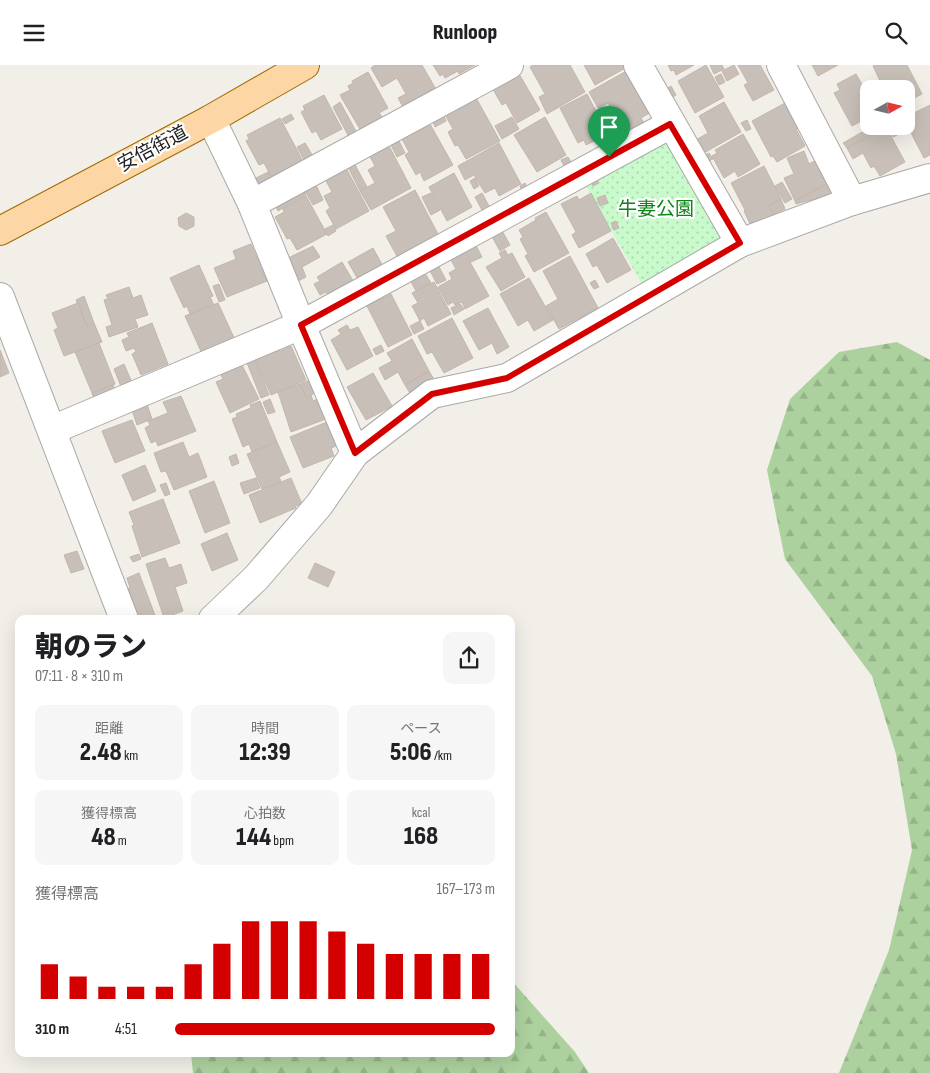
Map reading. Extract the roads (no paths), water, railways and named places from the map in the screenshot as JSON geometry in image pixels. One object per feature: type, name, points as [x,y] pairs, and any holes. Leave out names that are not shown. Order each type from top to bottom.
[{"type":"main road","name":"安倍街道","points":[[0,231],[211,119],[305,65]]},
{"type":"street","points":[[252,204],[509,65]]},
{"type":"street","points":[[638,65],[670,124],[740,243]]},
{"type":"street","points":[[781,65],[852,201]]},
{"type":"street","points":[[211,119],[252,204],[355,453]]},
{"type":"street","points":[[52,430],[301,325],[670,124]]},
{"type":"street","points":[[218,615],[256,578],[319,505],[355,453],[432,394],[507,378],[740,243],[852,201],[930,178]]},
{"type":"street","points":[[0,297],[122,615]]},
{"type":"park label","name":"牛妻公園","points":[[656,209]]}]
